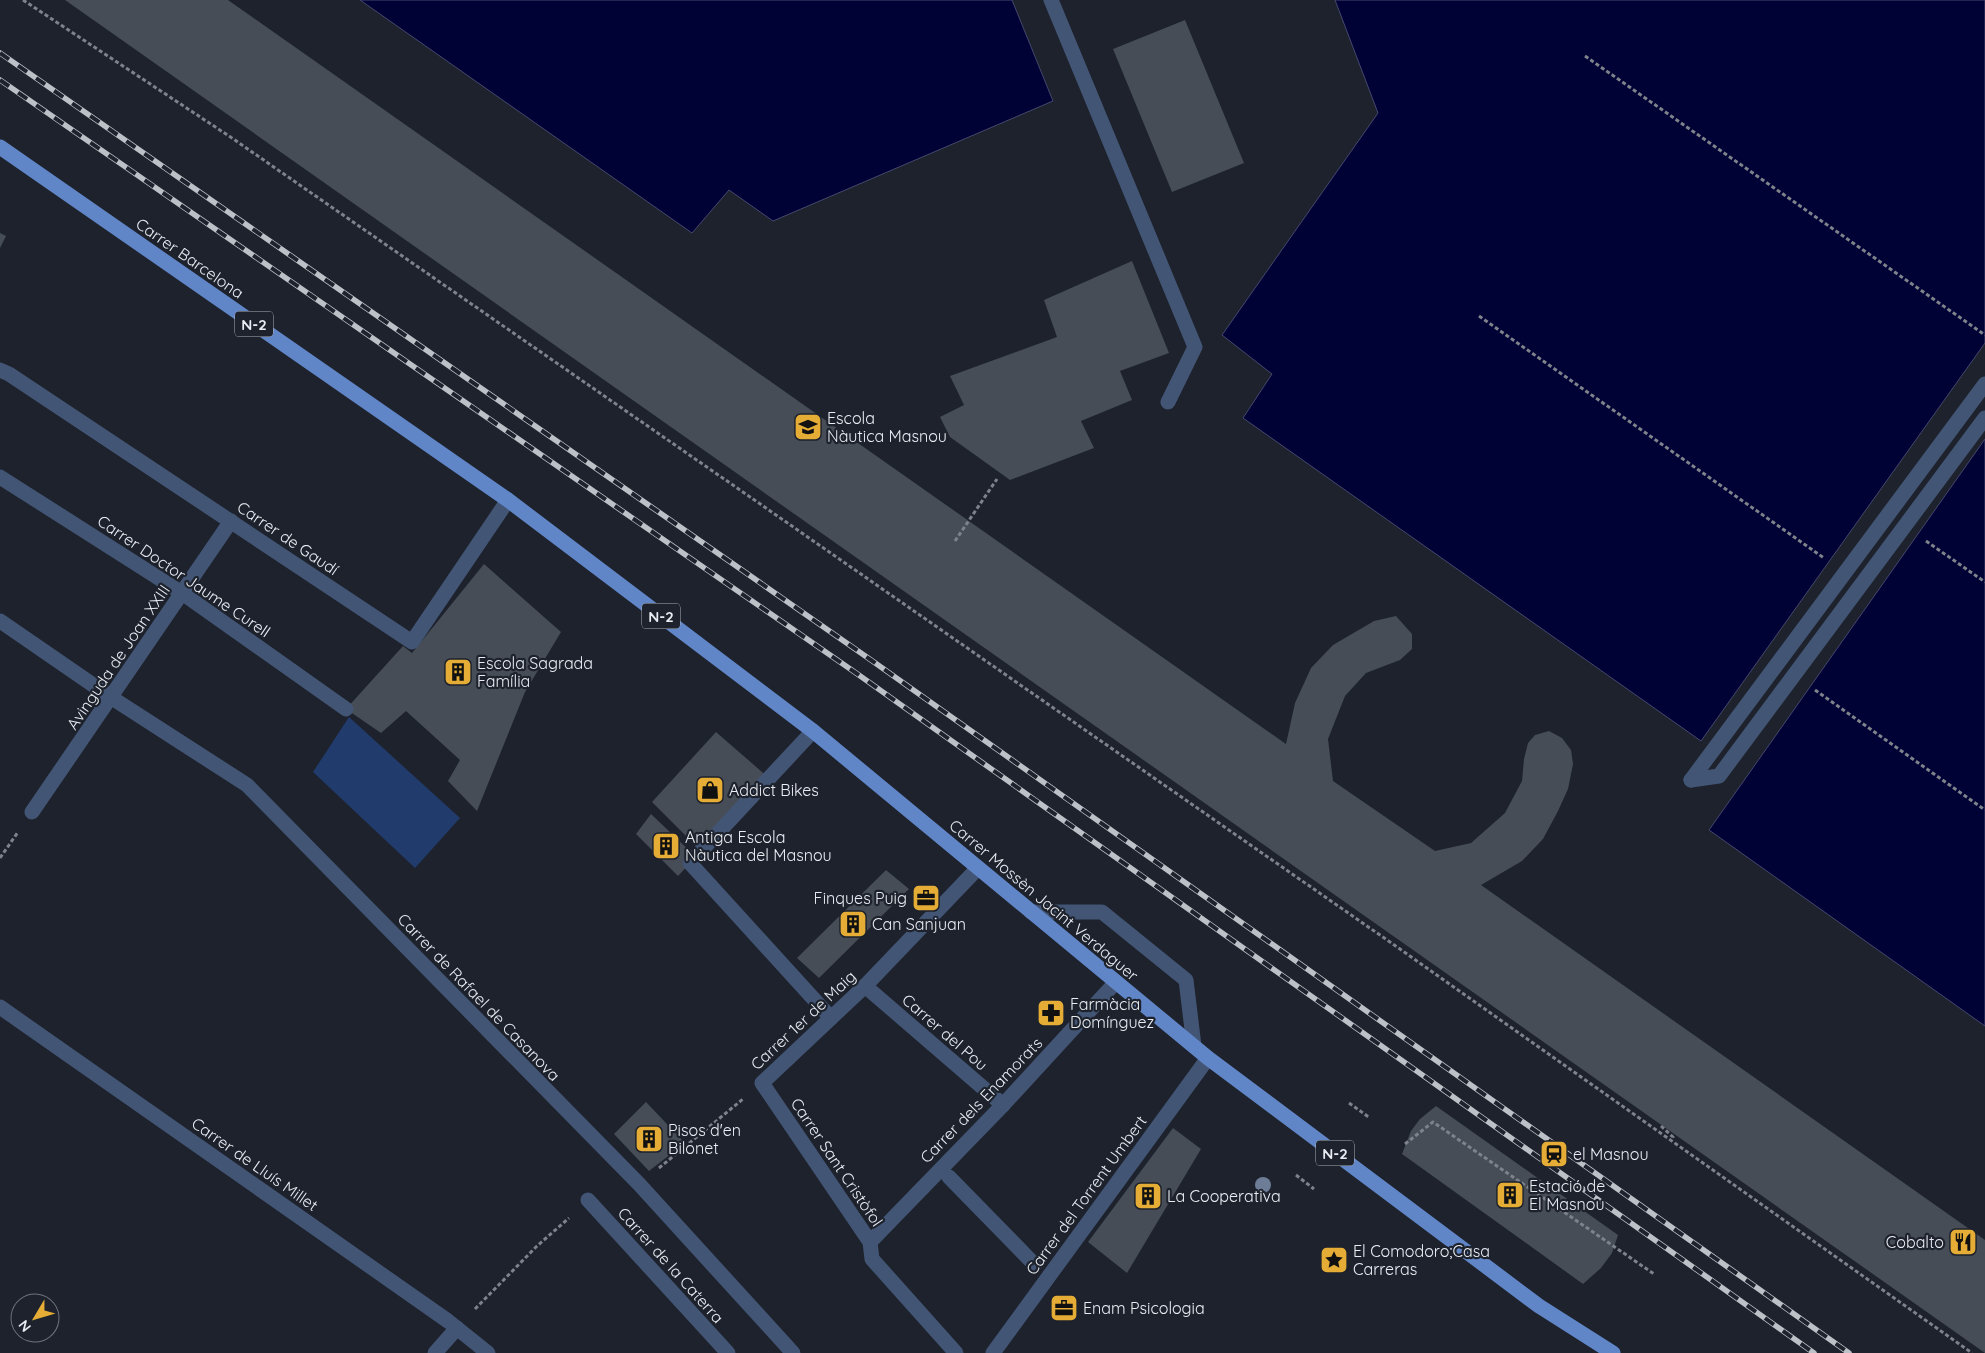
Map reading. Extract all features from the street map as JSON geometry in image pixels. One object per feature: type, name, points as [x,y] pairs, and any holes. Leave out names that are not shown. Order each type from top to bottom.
[{"type":"main road","name":"Carrer Barcelona","points":[[0,147],[508,500]]},
{"type":"main road","name":"Carrer Mossèn Jacint Verdaguer","points":[[508,500],[813,731],[1208,1058],[1539,1306],[1613,1353]]},
{"type":"street","points":[[1052,0],[1195,347],[1168,402]]},
{"type":"street","name":"Carrer de Gaudí","points":[[0,370],[17,379],[412,642],[508,500]]},
{"type":"street","points":[[1985,384],[1692,780],[1719,776],[1985,418]]},
{"type":"street","name":"Carrer Doctor Jaume Curell","points":[[0,477],[182,593],[346,709]]},
{"type":"street","name":"Avinguda de Joan XXIII","points":[[32,812],[112,698],[231,521]]},
{"type":"street","name":"Carrer de Rafael de Casanova","points":[[0,621],[112,698],[247,785],[639,1184],[794,1353]]},
{"type":"street","points":[[813,731],[690,863],[831,1018]]},
{"type":"street","name":"Carrer 1er de Maig","points":[[762,1083],[865,986],[978,868]]},
{"type":"street","points":[[1031,912],[1102,912],[1186,980],[1194,1046]]},
{"type":"street","name":"Carrer dels Enamorats","points":[[870,1242],[1003,1105],[1116,982]]},
{"type":"street","name":"Carrer del Pou","points":[[865,986],[1003,1105]]},
{"type":"street","name":"Carrer de Lluís Millet","points":[[0,1007],[457,1328],[488,1353]]},
{"type":"street","name":"Carrer del Torrent Umbert","points":[[993,1353],[1208,1058]]},
{"type":"street","name":"Carrer Sant Cristòfol","points":[[762,1083],[870,1242],[872,1259],[956,1353]]},
{"type":"street","points":[[949,1177],[1035,1265]]},
{"type":"street","name":"Carrer de la Caterra","points":[[588,1200],[728,1353]]},
{"type":"street","points":[[435,1353],[457,1328]]},
{"type":"path","points":[[23,0],[270,164],[1400,949],[1972,1353]]},
{"type":"path","points":[[1585,56],[1985,335]]},
{"type":"path","points":[[1479,316],[1829,561]]},
{"type":"path","points":[[955,541],[997,479]]},
{"type":"path","points":[[1925,540],[1985,582]]},
{"type":"path","points":[[1810,687],[1985,810]]},
{"type":"path","name":"Carrer 1er de Maig","points":[[639,1184],[762,1083]]},
{"type":"path","points":[[1350,1103],[1370,1118]]},
{"type":"path","points":[[1405,1144],[1433,1122],[1654,1274]]},
{"type":"path","points":[[1661,1126],[1674,1137],[1671,1140]]},
{"type":"path","points":[[1296,1175],[1314,1189]]},
{"type":"path","points":[[457,1328],[537,1246],[588,1200]]},
{"type":"shaded area","points":[[360,0],[1012,0],[1053,101],[773,221],[729,190],[692,233]]},
{"type":"shaded area","points":[[1335,0],[1985,0],[1985,343],[1701,741],[1243,418],[1272,374],[1222,335],[1378,113]]},
{"type":"shaded area","points":[[1985,439],[1985,1026],[1709,830]]},
{"type":"shaded area","points":[[349,717],[460,818],[415,868],[313,772]]},
{"type":"building","points":[[65,0],[228,0],[1286,744],[1295,703],[1311,668],[1333,645],[1374,621],[1396,616],[1412,634],[1412,649],[1400,660],[1366,673],[1345,696],[1328,739],[1333,781],[1435,851],[1471,843],[1505,813],[1522,781],[1528,743],[1535,735],[1549,731],[1562,738],[1571,750],[1573,764],[1568,789],[1543,839],[1522,861],[1481,885],[1985,1240],[1985,1353]]},
{"type":"building","points":[[1185,20],[1244,163],[1172,192],[1113,49]]},
{"type":"building","points":[[0,233],[6,236],[0,248]]},
{"type":"building","points":[[1132,261],[1169,353],[1120,371],[1132,400],[1081,421],[1094,448],[1010,480],[950,437],[940,417],[964,405],[950,376],[1057,337],[1044,300]]},
{"type":"building","name":"Escola Sagrada Família","points":[[484,564],[561,632],[525,692],[477,811],[448,781],[460,760],[406,711],[381,733],[346,709],[403,646],[412,653]]},
{"type":"building","name":"Addict Bikes","points":[[716,732],[769,778],[698,848],[652,802]]},
{"type":"building","name":"Antiga Escola Nàutica del Masnou","points":[[651,814],[696,857],[678,876],[636,834]]},
{"type":"building","name":"Can Sanjuan","points":[[886,870],[909,889],[819,978],[797,958]]},
{"type":"building","name":"Pisos d'en Bilonet","points":[[646,1102],[685,1143],[649,1171],[614,1134]]},
{"type":"building","name":"Estació de El Masnou","points":[[1436,1106],[1618,1235],[1612,1253],[1601,1268],[1583,1284],[1402,1154],[1411,1131],[1420,1119]]},
{"type":"building","name":"La Cooperativa","points":[[1173,1128],[1201,1149],[1127,1273],[1088,1242]]},
{"type":"railway","points":[[0,53],[871,660],[1849,1353]]},
{"type":"railway","points":[[0,80],[856,673],[1814,1353]]},
{"type":"place","name":"Escola Nàutica Masnou","points":[[808,427]]},
{"type":"place","name":"Escola Sagrada Família","points":[[458,672]]},
{"type":"place","name":"Addict Bikes","points":[[710,790]]},
{"type":"place","name":"Antiga Escola Nàutica del Masnou","points":[[666,846]]},
{"type":"place","name":"Finques Puig","points":[[926,898]]},
{"type":"place","name":"Can Sanjuan","points":[[853,924]]},
{"type":"place","name":"Farmàcia Domínguez","points":[[1051,1013]]},
{"type":"place","name":"Pisos d'en Bilonet","points":[[649,1139]]},
{"type":"place","name":"el Masnou","points":[[1554,1154]]},
{"type":"place","name":"Estació de El Masnou","points":[[1510,1195]]},
{"type":"place","name":"La Cooperativa","points":[[1148,1196]]},
{"type":"place","name":"Cobalto","points":[[1963,1242]]},
{"type":"place","name":"El Comodoro;Casa Carreras","points":[[1334,1260]]},
{"type":"place","name":"Enam Psicologia","points":[[1064,1308]]}]
